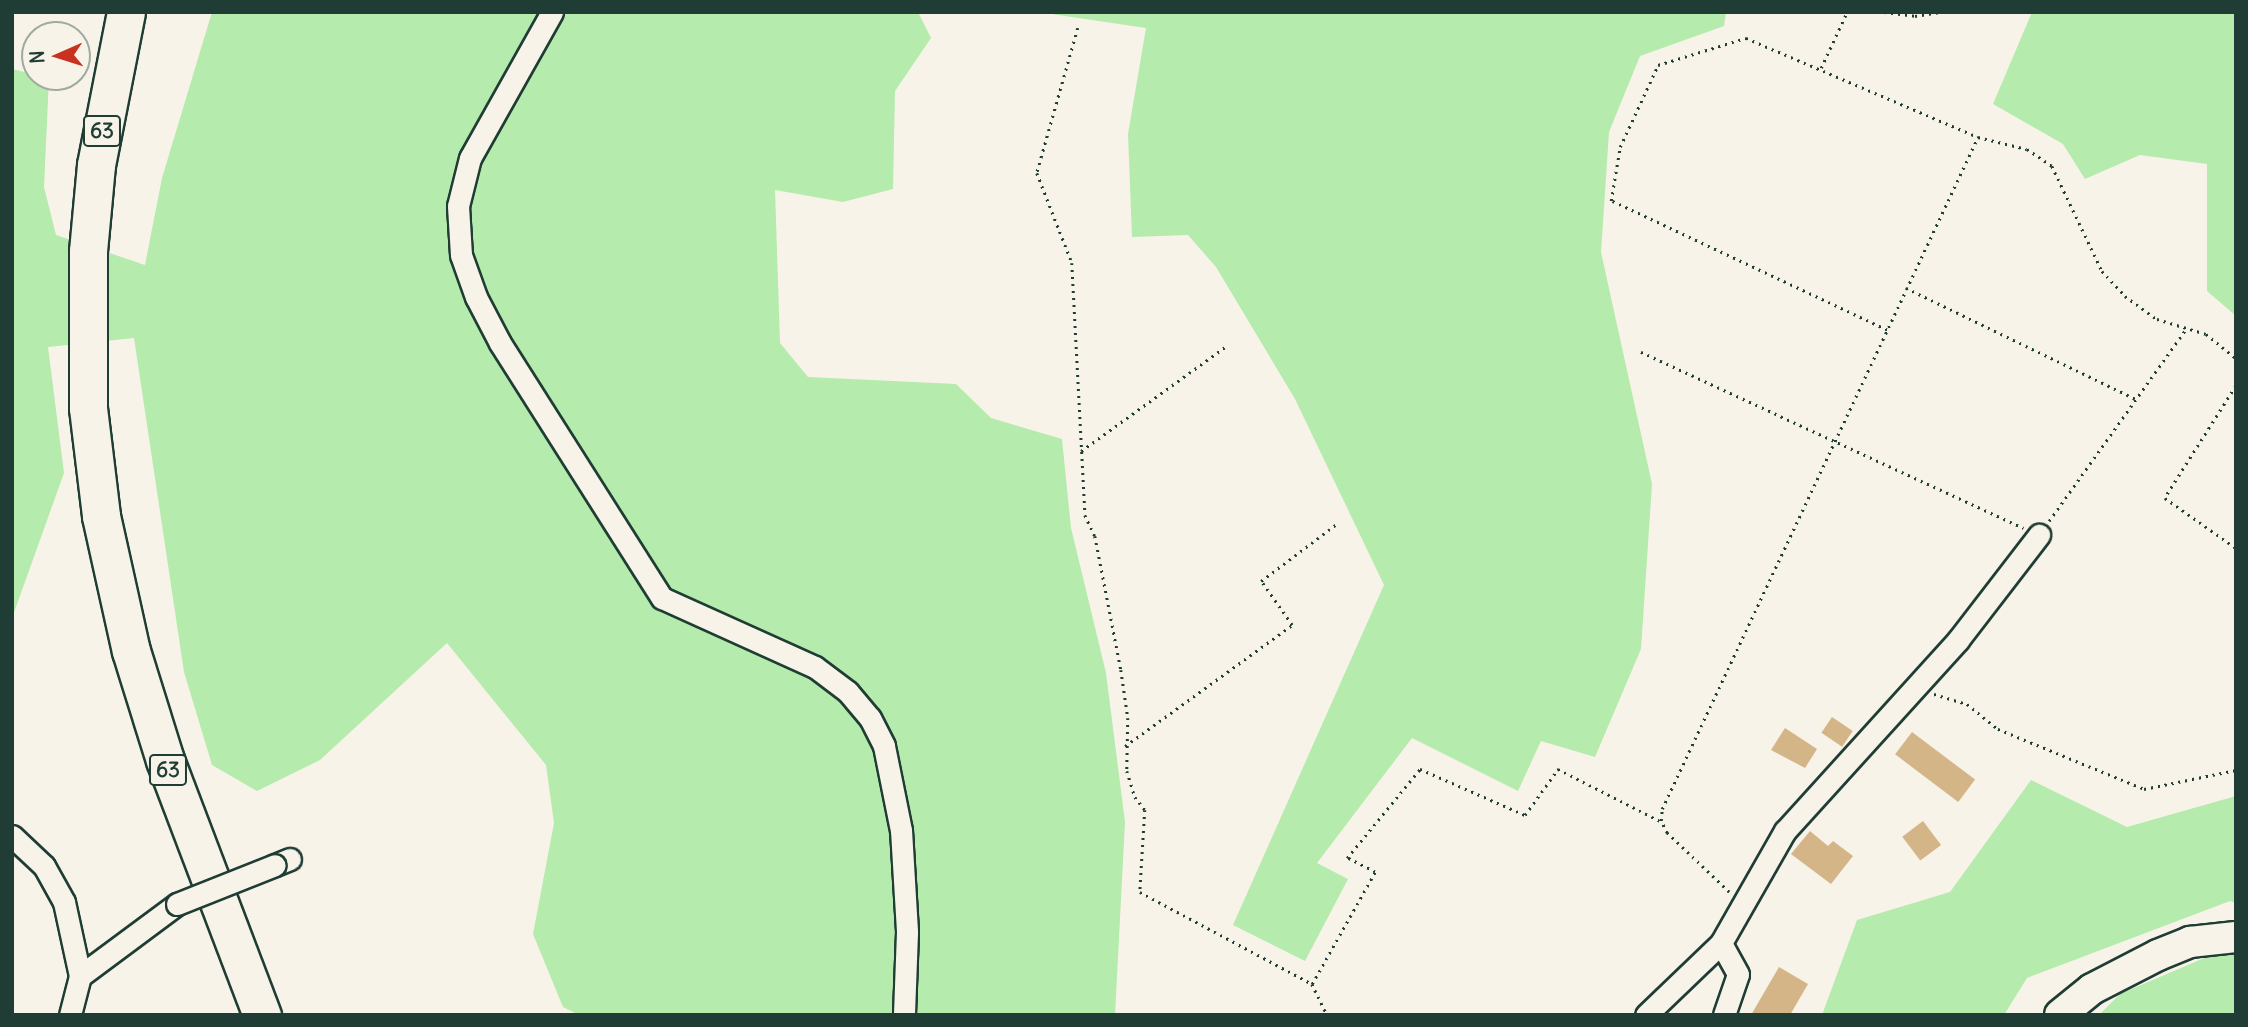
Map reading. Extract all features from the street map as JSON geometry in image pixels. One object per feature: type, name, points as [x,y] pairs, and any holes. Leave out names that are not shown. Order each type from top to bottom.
[{"type":"highway","name":"63","points":[[126,12],[96,165],[88,251],[88,408],[102,516],[131,651],[165,760],[262,1015]]},
{"type":"street","points":[[552,12],[470,158],[458,206],[461,255],[468,276],[500,343],[662,598],[815,667],[848,692],[870,718],[884,746],[901,830],[907,932],[904,1015]]},
{"type":"street","points":[[1646,1015],[1721,943],[1740,903],[1785,831],[1834,772],[1914,688],[2039,535]]},
{"type":"street","points":[[12,836],[44,866],[64,902],[80,976],[70,1015]]},
{"type":"street","points":[[80,976],[177,904],[282,862]]},
{"type":"street","points":[[2060,1015],[2092,989],[2158,955],[2190,942],[2236,937]]},
{"type":"street","points":[[1721,943],[1738,974],[1724,1015]]},
{"type":"path","points":[[1821,68],[1847,12]]},
{"type":"path","points":[[1884,12],[1915,16],[1940,12]]},
{"type":"path","points":[[1078,28],[1037,173],[1072,263],[1085,515],[1095,536],[1128,718],[1125,746],[1127,771],[1146,820],[1140,892],[1312,984],[1327,1015]]},
{"type":"path","points":[[1887,330],[1611,201],[1620,147],[1658,65],[1746,38],[1978,136],[2027,149],[2052,166],[2102,271],[2125,296],[2157,319],[2206,334],[2236,358]]},
{"type":"path","points":[[1661,821],[1677,775],[1978,136]]},
{"type":"path","points":[[1906,288],[2136,399]]},
{"type":"path","points":[[1641,352],[2039,535],[2186,328]]},
{"type":"path","points":[[1081,451],[1225,347]]},
{"type":"path","points":[[2236,386],[2165,498],[2236,548]]},
{"type":"path","points":[[1125,746],[1292,625],[1261,581],[1338,523]]},
{"type":"path","points":[[1914,688],[1967,704],[1998,729],[2144,789],[2236,770]]},
{"type":"path","points":[[1312,984],[1375,872],[1347,858],[1420,769],[1525,815],[1558,769],[1661,821],[1693,860],[1740,903]]},
{"type":"green space","points":[[212,12],[918,12],[931,38],[895,91],[893,189],[843,202],[775,190],[780,343],[808,377],[956,384],[991,418],[1062,439],[1071,528],[1106,673],[1125,822],[1115,1015],[579,1015],[563,1007],[533,934],[554,823],[546,765],[447,643],[320,760],[257,791],[212,765],[184,672],[134,338],[48,347],[64,473],[12,618],[12,69],[21,71],[21,91],[48,91],[44,187],[56,235],[145,265],[162,178]]},
{"type":"green space","points":[[1038,12],[1726,12],[1724,26],[1640,56],[1609,132],[1601,252],[1652,484],[1641,649],[1595,757],[1541,741],[1518,791],[1412,738],[1317,863],[1348,879],[1305,961],[1233,925],[1384,585],[1295,399],[1216,267],[1188,235],[1132,237],[1128,134],[1146,28]]},
{"type":"green space","points":[[2032,12],[2236,12],[2236,316],[2207,291],[2207,164],[2140,155],[2085,179],[2063,144],[1993,104]]},
{"type":"green space","points":[[2031,780],[2127,827],[2236,796],[2236,903],[2230,901],[2027,978],[2004,1015],[1822,1015],[1857,920],[1950,892]]},
{"type":"green space","points":[[2230,947],[2236,949],[2236,1015],[2099,1015],[2120,994]]},
{"type":"building","points":[[1832,717],[1853,731],[1842,747],[1821,733]]},
{"type":"building","points":[[1785,728],[1817,749],[1805,768],[1771,750]]},
{"type":"building","points":[[1912,732],[1975,780],[1958,802],[1895,754]]},
{"type":"building","points":[[1923,821],[1941,845],[1920,861],[1902,837]]},
{"type":"building","points":[[1810,831],[1828,846],[1833,841],[1853,856],[1831,884],[1791,854]]},
{"type":"building","points":[[1779,967],[1808,984],[1790,1015],[1751,1015]]}]
